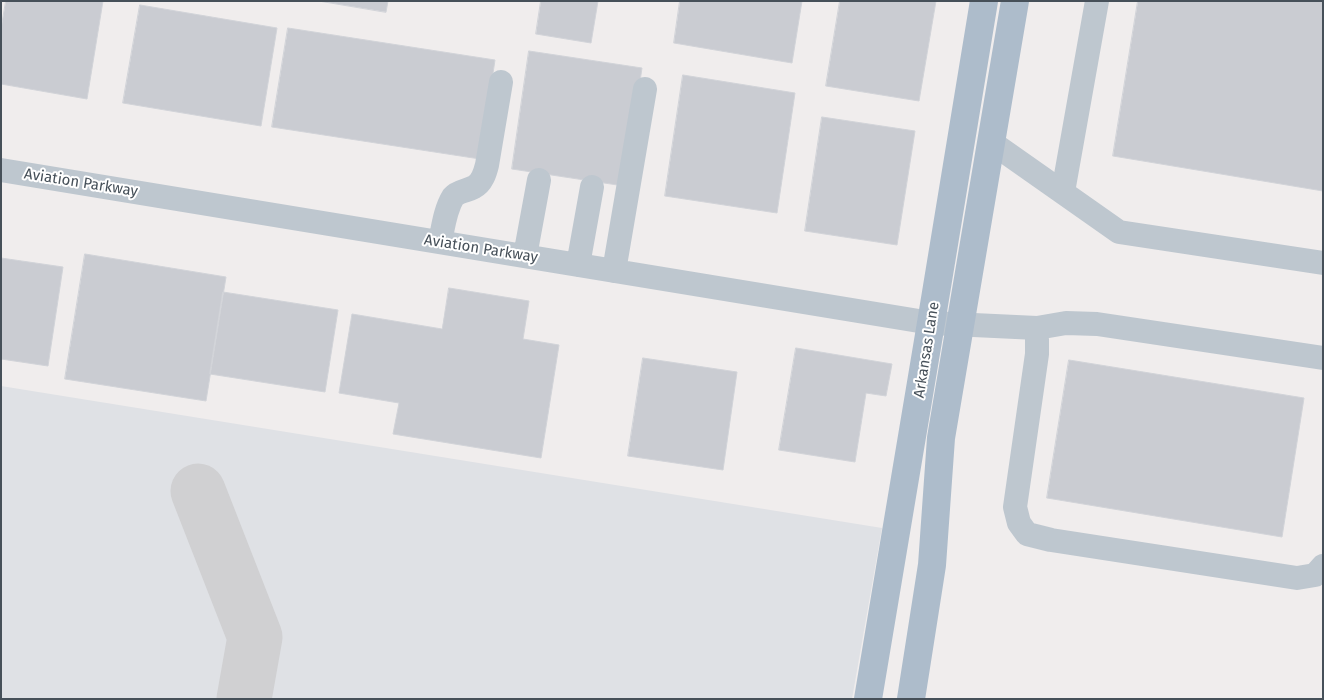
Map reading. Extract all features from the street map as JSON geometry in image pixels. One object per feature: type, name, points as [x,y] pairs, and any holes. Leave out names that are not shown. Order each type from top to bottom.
[{"type":"main road","name":"Arkansas Lane","points":[[868,699],[984,1]]},
{"type":"main road","name":"Arkansas Lane","points":[[911,699],[932,565],[941,438],[1015,1]]},
{"type":"street","points":[[1063,192],[1097,1]]},
{"type":"street","points":[[440,242],[447,213],[454,196],[474,187],[484,175],[500,82]]},
{"type":"street","points":[[614,271],[645,89]]},
{"type":"street","points":[[991,142],[1119,232],[1323,263]]},
{"type":"street","name":"Aviation Parkway","points":[[1,170],[932,323],[960,326],[1037,328],[1066,323],[1097,324],[1323,358]]},
{"type":"street","points":[[525,256],[539,180]]},
{"type":"street","points":[[578,265],[592,187]]},
{"type":"street","points":[[1037,328],[1037,354],[1015,507],[1019,523],[1027,534],[1061,542],[1298,578],[1315,575],[1323,566]]},
{"type":"shaded area","points":[[1,386],[882,528],[852,699],[1,699]]},
{"type":"building","points":[[6,1],[103,1],[87,99],[1,84],[1,29]]},
{"type":"building","points":[[319,1],[388,1],[386,12]]},
{"type":"building","points":[[541,1],[598,1],[591,43],[536,34]]},
{"type":"building","points":[[680,1],[802,1],[792,63],[674,43]]},
{"type":"building","points":[[840,1],[936,1],[919,101],[826,86]]},
{"type":"building","points":[[1138,1],[1323,1],[1323,191],[1113,156]]},
{"type":"building","points":[[140,5],[277,28],[261,126],[123,103]]},
{"type":"building","points":[[288,28],[495,60],[480,159],[272,127]]},
{"type":"building","points":[[529,51],[642,68],[624,186],[512,169]]},
{"type":"building","points":[[683,75],[795,93],[777,213],[665,196]]},
{"type":"building","points":[[822,117],[915,131],[897,245],[805,231]]},
{"type":"building","points":[[85,254],[226,277],[206,401],[65,379]]},
{"type":"building","points":[[1,258],[63,267],[48,366],[1,359]]},
{"type":"building","points":[[449,288],[529,301],[523,339],[559,345],[541,458],[393,434],[399,403],[339,393],[352,314],[442,329]]},
{"type":"building","points":[[223,292],[338,310],[325,392],[210,374]]},
{"type":"building","points":[[796,348],[892,364],[886,396],[866,393],[855,462],[779,450]]},
{"type":"building","points":[[643,358],[737,372],[723,470],[628,456]]},
{"type":"building","points":[[1069,360],[1304,398],[1282,537],[1047,498]]},
{"type":"taxiway","points":[[198,491],[255,637],[244,699]]}]
